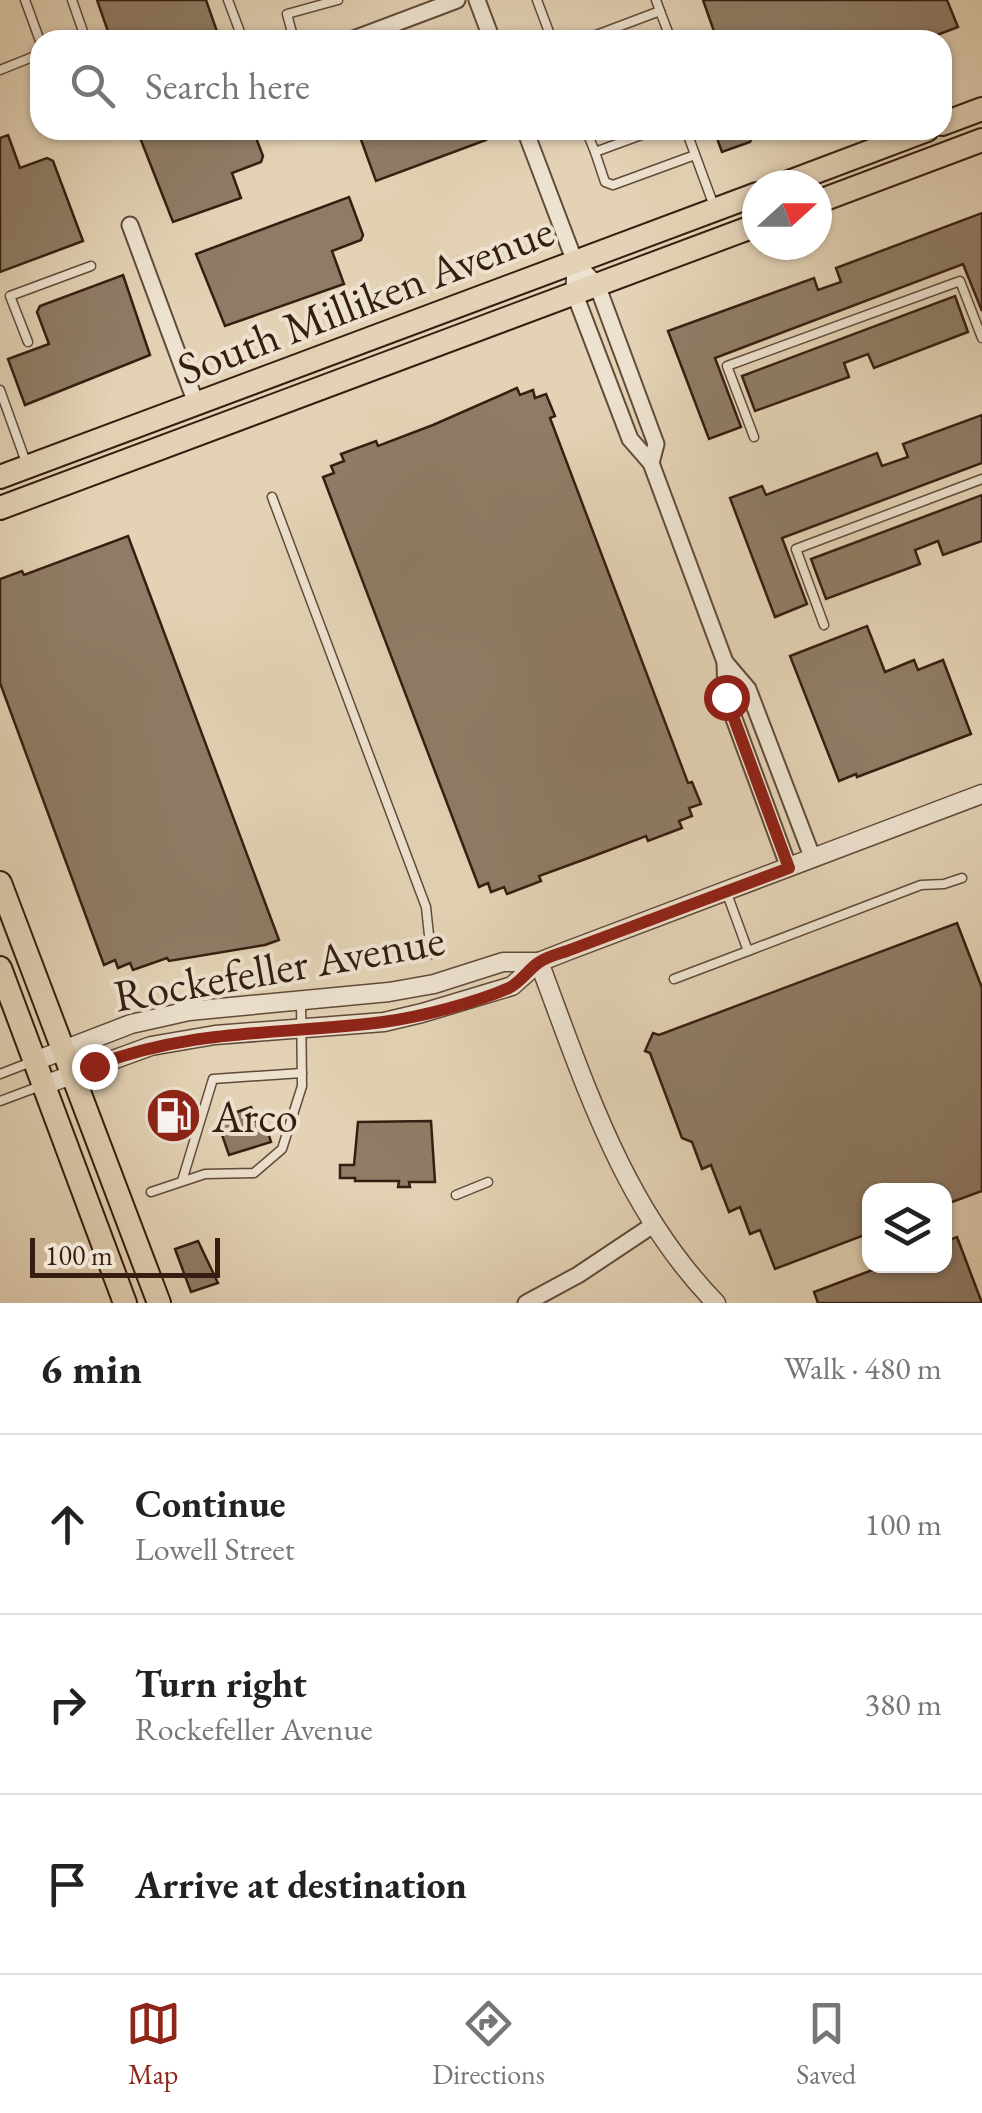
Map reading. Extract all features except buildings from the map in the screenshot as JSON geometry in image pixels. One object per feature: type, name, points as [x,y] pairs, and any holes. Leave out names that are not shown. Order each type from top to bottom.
[{"type":"main road","points":[[952,120],[982,109]]},
{"type":"main road","points":[[821,170],[900,140]]},
{"type":"main road","points":[[832,196],[982,140]]},
{"type":"main road","name":"South Milliken Avenue","points":[[0,477],[742,200]]},
{"type":"main road","name":"South Milliken Avenue","points":[[0,508],[742,231]]},
{"type":"main road","points":[[0,883],[159,1303]]},
{"type":"main road","points":[[0,968],[125,1303]]},
{"type":"street","points":[[371,30],[418,7],[456,0]]},
{"type":"street","points":[[477,0],[488,30]]},
{"type":"street","points":[[530,140],[575,262],[574,292],[630,439],[651,463],[725,662],[726,697],[789,868]]},
{"type":"street","points":[[130,224],[197,406]]},
{"type":"street","points":[[575,262],[597,285],[656,444],[651,463]]},
{"type":"street","points":[[725,662],[748,688],[813,859]]},
{"type":"street","name":"Rockefeller Avenue","points":[[35,1060],[132,1024],[190,1011],[389,992],[434,984],[503,962],[538,962],[982,794]]},
{"type":"street","points":[[538,962],[622,1174],[653,1224],[716,1303]]},
{"type":"street","name":"Rockefeller Avenue","points":[[44,1084],[150,1046],[215,1035],[384,1022],[422,1013],[512,986],[538,962]]},
{"type":"street","points":[[526,1303],[653,1224]]},
{"type":"lane","points":[[25,0],[36,30]]},
{"type":"lane","points":[[72,0],[82,30]]},
{"type":"lane","points":[[228,0],[239,30]]},
{"type":"lane","points":[[283,0],[291,30]]},
{"type":"lane","points":[[287,14],[338,0]]},
{"type":"lane","points":[[536,0],[548,30]]},
{"type":"lane","points":[[656,0],[667,30]]},
{"type":"lane","points":[[610,30],[660,12]]},
{"type":"lane","points":[[0,70],[30,58]]},
{"type":"lane","points":[[590,140],[605,182],[613,185],[696,156]]},
{"type":"lane","points":[[594,152],[628,140]]},
{"type":"lane","points":[[690,140],[715,210]]},
{"type":"lane","points":[[28,342],[10,296],[91,266]]},
{"type":"lane","points":[[754,437],[727,366],[960,281],[982,338]]},
{"type":"lane","points":[[0,390],[27,467]]},
{"type":"lane","points":[[0,421],[10,416]]},
{"type":"lane","points":[[824,625],[796,549],[982,479]]},
{"type":"lane","points":[[272,497],[426,907],[430,954]]},
{"type":"lane","points":[[674,979],[921,885],[962,878]]},
{"type":"lane","points":[[726,891],[748,951]]},
{"type":"lane","points":[[152,1192],[205,1174],[254,1173],[282,1149],[302,1086],[301,1000]]},
{"type":"lane","points":[[0,1074],[35,1060]]},
{"type":"lane","points":[[182,1181],[213,1079],[302,1074]]},
{"type":"lane","points":[[0,1101],[44,1084]]},
{"type":"lane","points":[[456,1196],[488,1182]]},
{"type":"place","name":"Arco","points":[[173,1116]]},
{"type":"route","points":[[94,1066],[150,1046],[215,1035],[384,1022],[469,1000],[512,986],[538,962],[789,868],[726,697]]}]
